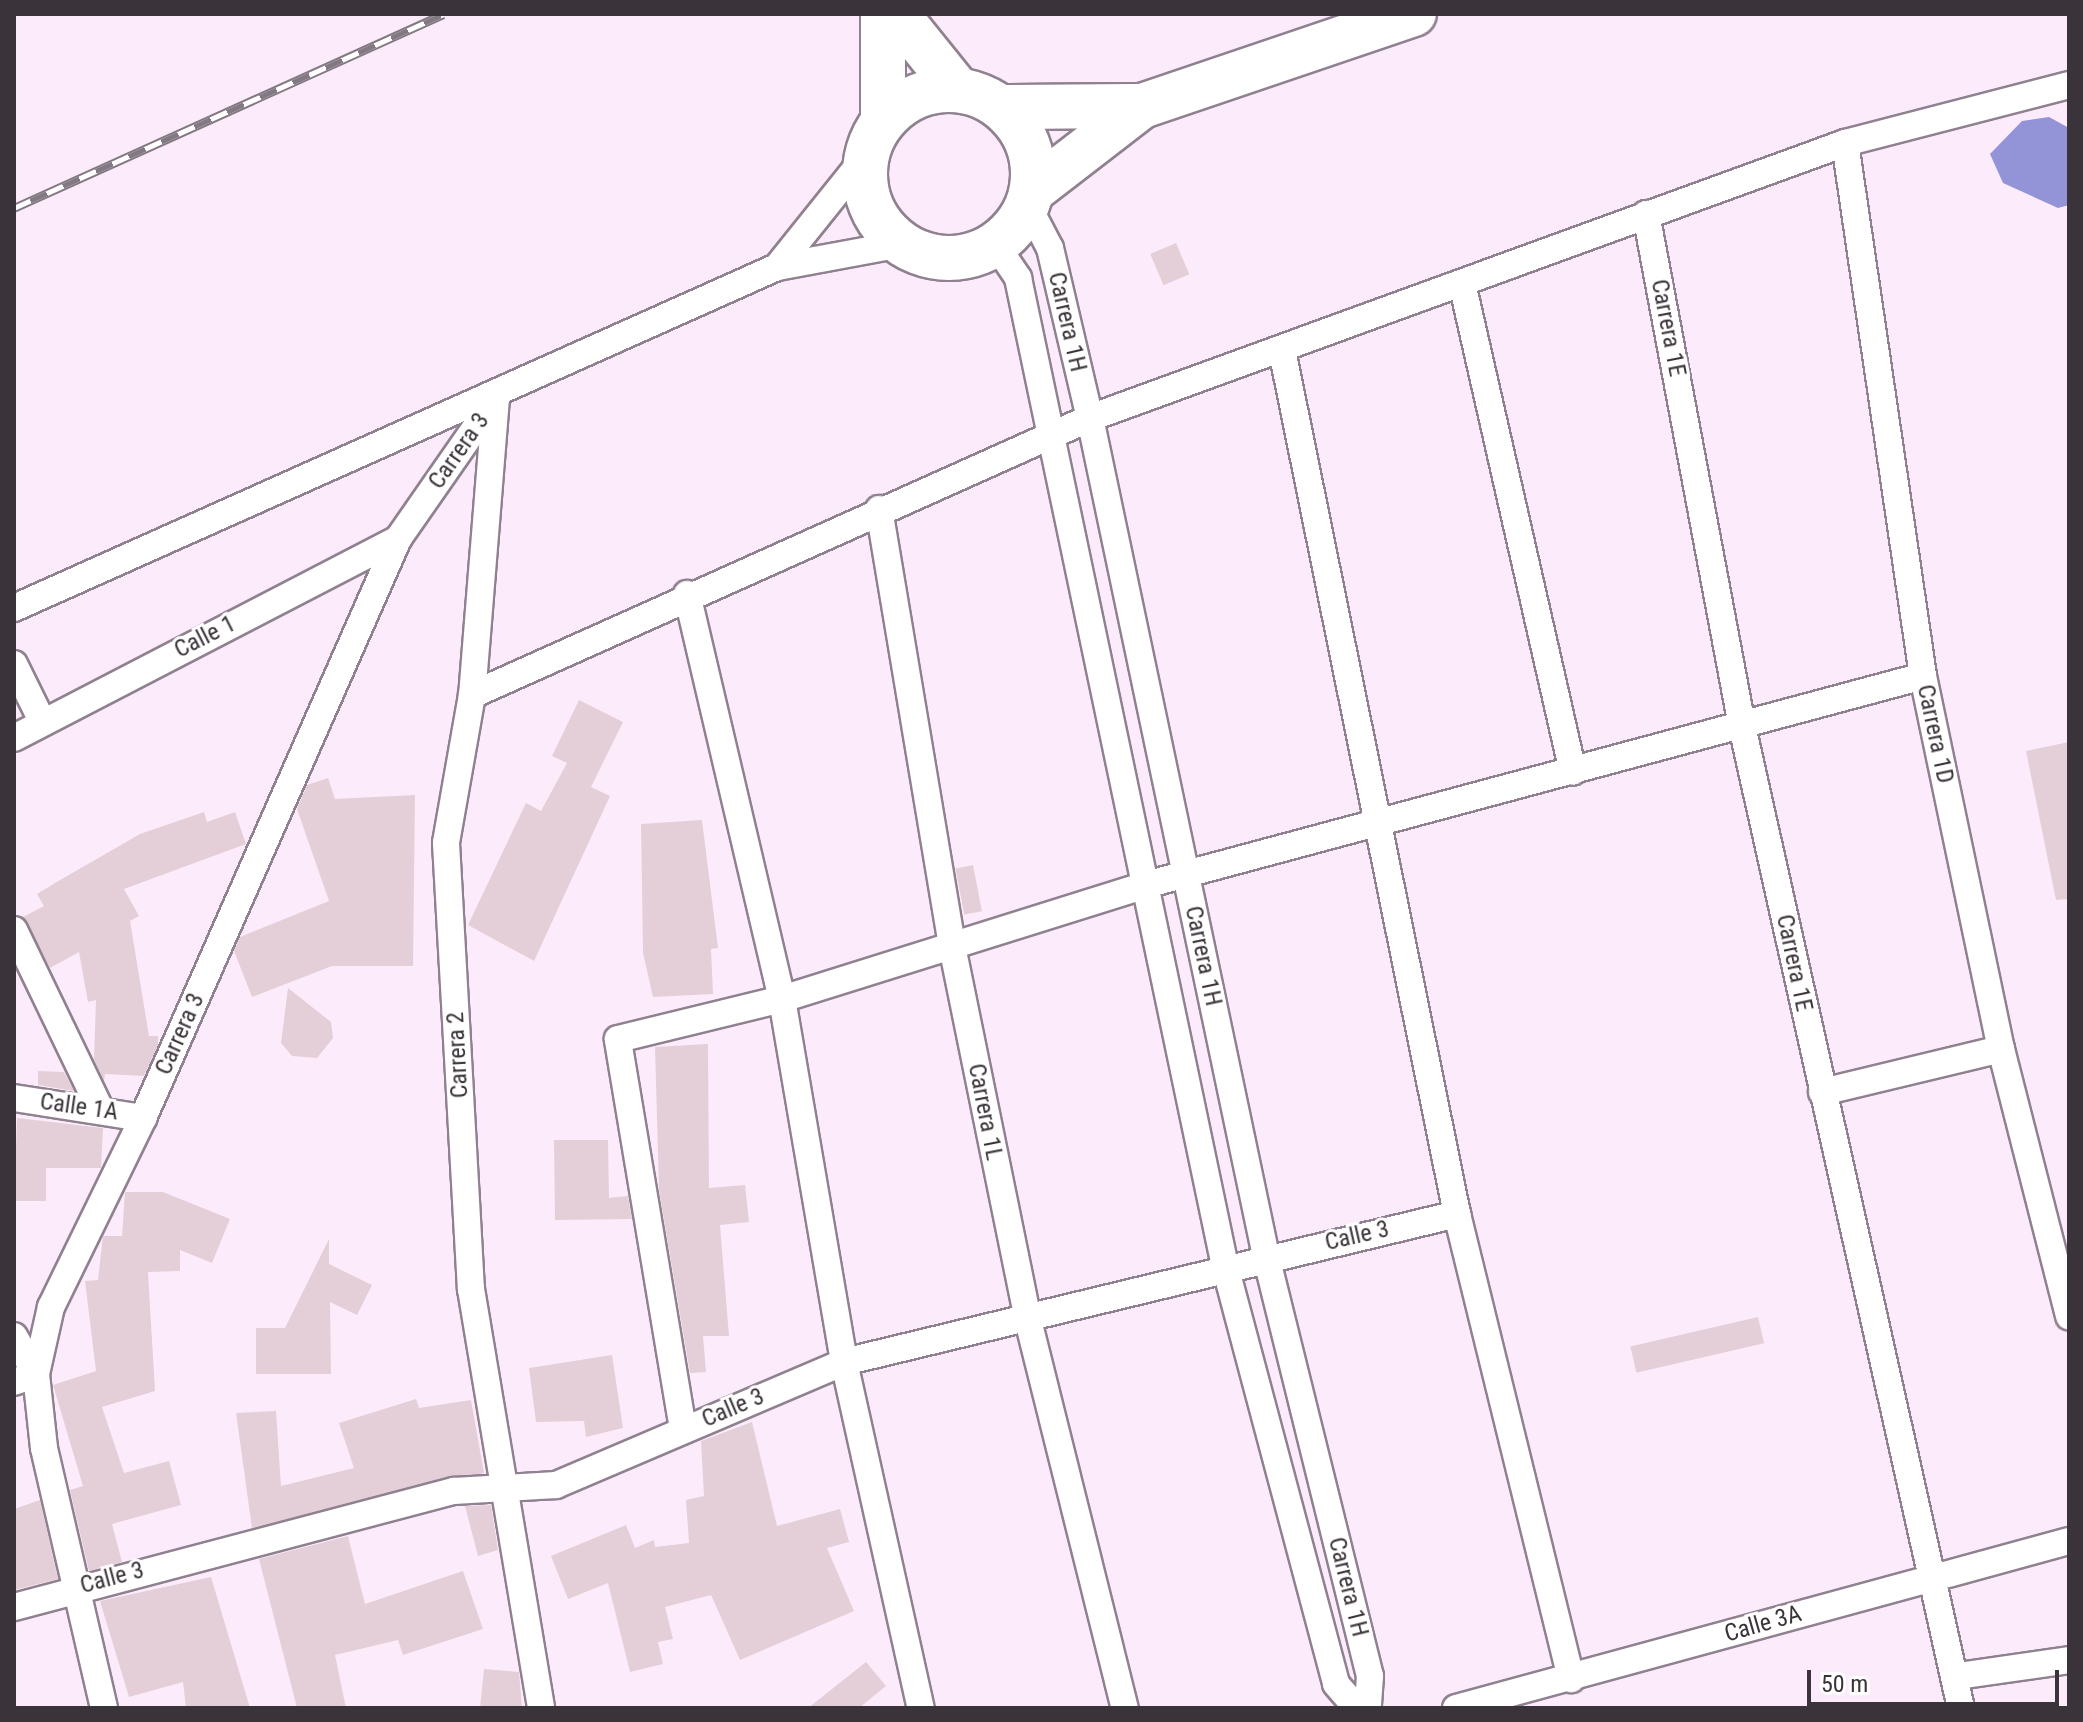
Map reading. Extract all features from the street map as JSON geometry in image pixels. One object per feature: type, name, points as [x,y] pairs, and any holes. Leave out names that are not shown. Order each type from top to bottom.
[{"type":"highway","points":[[883,14],[874,138],[865,190],[877,221],[901,244],[932,257],[965,258],[996,245],[1030,198],[1142,106]]},
{"type":"highway","points":[[897,14],[958,90],[1001,107],[1142,106],[1414,14]]},
{"type":"highway","points":[[874,138],[905,101],[958,90]]},
{"type":"highway","points":[[1001,107],[1027,145],[1030,198]]},
{"type":"street","points":[[472,695],[687,594],[1090,418],[1845,143],[2069,85]]},
{"type":"street","points":[[777,267],[874,138]]},
{"type":"street","name":"Carrera 1D","points":[[1845,143],[1923,676],[2001,1049],[2069,1316]]},
{"type":"street","name":"Carrera 1H","points":[[1030,198],[1050,248],[1090,418],[1266,1256],[1370,1676],[1368,1708]]},
{"type":"street","name":"Carrera 1E","points":[[1646,214],[1742,726],[1822,1092],[1958,1676],[1961,1708]]},
{"type":"street","points":[[14,608],[496,398],[777,267],[901,244]]},
{"type":"street","name":"Carrera 1H","points":[[996,245],[1018,278],[1048,436],[1149,884],[1225,1266],[1336,1684],[1357,1708]]},
{"type":"street","points":[[1462,283],[1573,772]]},
{"type":"street","points":[[1282,350],[1457,1214],[1571,1679]]},
{"type":"street","name":"Carrera 3","points":[[104,1708],[25,1378],[51,1307],[143,1118],[398,539],[496,398]]},
{"type":"street","name":"Carrera 2","points":[[496,398],[472,695],[446,843],[471,1289],[541,1708]]},
{"type":"street","name":"Carrera 1L","points":[[879,509],[952,946],[1027,1316],[1125,1708]]},
{"type":"street","name":"Calle 1","points":[[14,738],[398,539]]},
{"type":"street","points":[[687,594],[782,999],[844,1362],[921,1708]]},
{"type":"street","points":[[14,664],[42,721]]},
{"type":"street","points":[[683,1429],[618,1039],[782,999],[1149,884],[1377,826],[1923,676]]},
{"type":"street","points":[[14,930],[99,1107]]},
{"type":"street","points":[[1822,1092],[2001,1049]]},
{"type":"street","name":"Calle 1A","points":[[14,1098],[99,1107],[143,1118]]},
{"type":"street","name":"Calle 3","points":[[14,1607],[76,1587],[454,1491],[505,1491],[556,1485],[844,1362],[1266,1256],[1457,1214]]},
{"type":"street","points":[[14,1336],[25,1378]]},
{"type":"street","name":"Calle 3A","points":[[1456,1708],[1571,1679],[1933,1575],[2069,1541]]},
{"type":"street","points":[[1958,1676],[2069,1660]]},
{"type":"water","points":[[2049,117],[2069,128],[2069,205],[2058,208],[2003,183],[1990,154],[2022,121]]},
{"type":"building","points":[[1176,243],[1189,274],[1164,285],[1150,254]]},
{"type":"building","points":[[579,700],[623,722],[591,787],[610,796],[534,961],[468,925],[526,803],[541,811],[567,763],[552,756]]},
{"type":"building","points":[[2069,742],[2069,899],[2056,900],[2026,751]]},
{"type":"building","points":[[328,778],[335,799],[415,795],[413,966],[332,966],[252,997],[234,951],[240,937],[329,901],[297,809],[307,785]]},
{"type":"building","points":[[204,812],[207,822],[235,812],[246,844],[124,889],[139,916],[130,921],[149,1036],[158,1036],[158,1045],[144,1076],[105,1074],[104,1081],[94,1060],[96,1000],[88,1002],[79,952],[50,968],[23,917],[44,906],[37,894],[55,883],[140,834]]},
{"type":"building","points":[[702,820],[718,948],[711,949],[713,994],[653,997],[643,953],[641,824]]},
{"type":"building","points":[[973,865],[982,911],[964,915],[955,868]]},
{"type":"building","points":[[288,988],[331,1022],[333,1038],[317,1058],[292,1056],[281,1043]]},
{"type":"building","points":[[708,1044],[709,1188],[745,1185],[749,1222],[720,1225],[729,1336],[703,1336],[706,1372],[690,1373],[659,1190],[655,1047]]},
{"type":"building","points":[[38,1071],[64,1072],[74,1091],[38,1085]]},
{"type":"building","points":[[17,1118],[103,1128],[101,1168],[46,1168],[46,1201],[14,1201]]},
{"type":"building","points":[[554,1140],[608,1140],[609,1198],[628,1196],[632,1219],[555,1220]]},
{"type":"building","points":[[125,1192],[163,1192],[230,1219],[212,1263],[180,1250],[180,1271],[148,1272],[155,1391],[102,1407],[124,1473],[169,1461],[181,1505],[112,1524],[122,1562],[89,1571],[70,1490],[83,1486],[53,1385],[96,1371],[85,1281],[98,1280],[103,1236],[122,1236]]},
{"type":"building","points":[[329,1239],[329,1264],[372,1285],[357,1315],[330,1302],[331,1374],[256,1374],[256,1328],[285,1328]]},
{"type":"building","points":[[1758,1317],[1764,1343],[1636,1373],[1630,1346]]},
{"type":"building","points":[[612,1355],[623,1428],[586,1437],[584,1421],[536,1422],[529,1368]]},
{"type":"building","points":[[416,1399],[419,1408],[471,1400],[484,1473],[252,1528],[236,1413],[276,1411],[281,1486],[354,1468],[339,1423]]},
{"type":"building","points":[[752,1422],[777,1526],[840,1509],[849,1542],[827,1548],[854,1611],[740,1660],[711,1595],[665,1607],[673,1639],[658,1642],[663,1664],[630,1672],[608,1583],[568,1599],[551,1556],[626,1525],[635,1548],[654,1540],[655,1547],[689,1543],[686,1500],[704,1496],[701,1441]]},
{"type":"building","points":[[40,1500],[58,1579],[14,1590],[14,1509]]},
{"type":"building","points":[[491,1505],[498,1550],[478,1556],[465,1506]]},
{"type":"building","points":[[348,1536],[365,1604],[463,1571],[483,1629],[403,1655],[398,1640],[335,1655],[346,1708],[297,1708],[259,1559]]},
{"type":"building","points":[[211,1577],[250,1708],[186,1708],[183,1682],[129,1697],[100,1601]]},
{"type":"building","points":[[866,1662],[886,1686],[859,1708],[808,1708]]},
{"type":"building","points":[[484,1669],[519,1672],[522,1708],[480,1708]]},
{"type":"railway","points":[[14,208],[443,14]]}]
